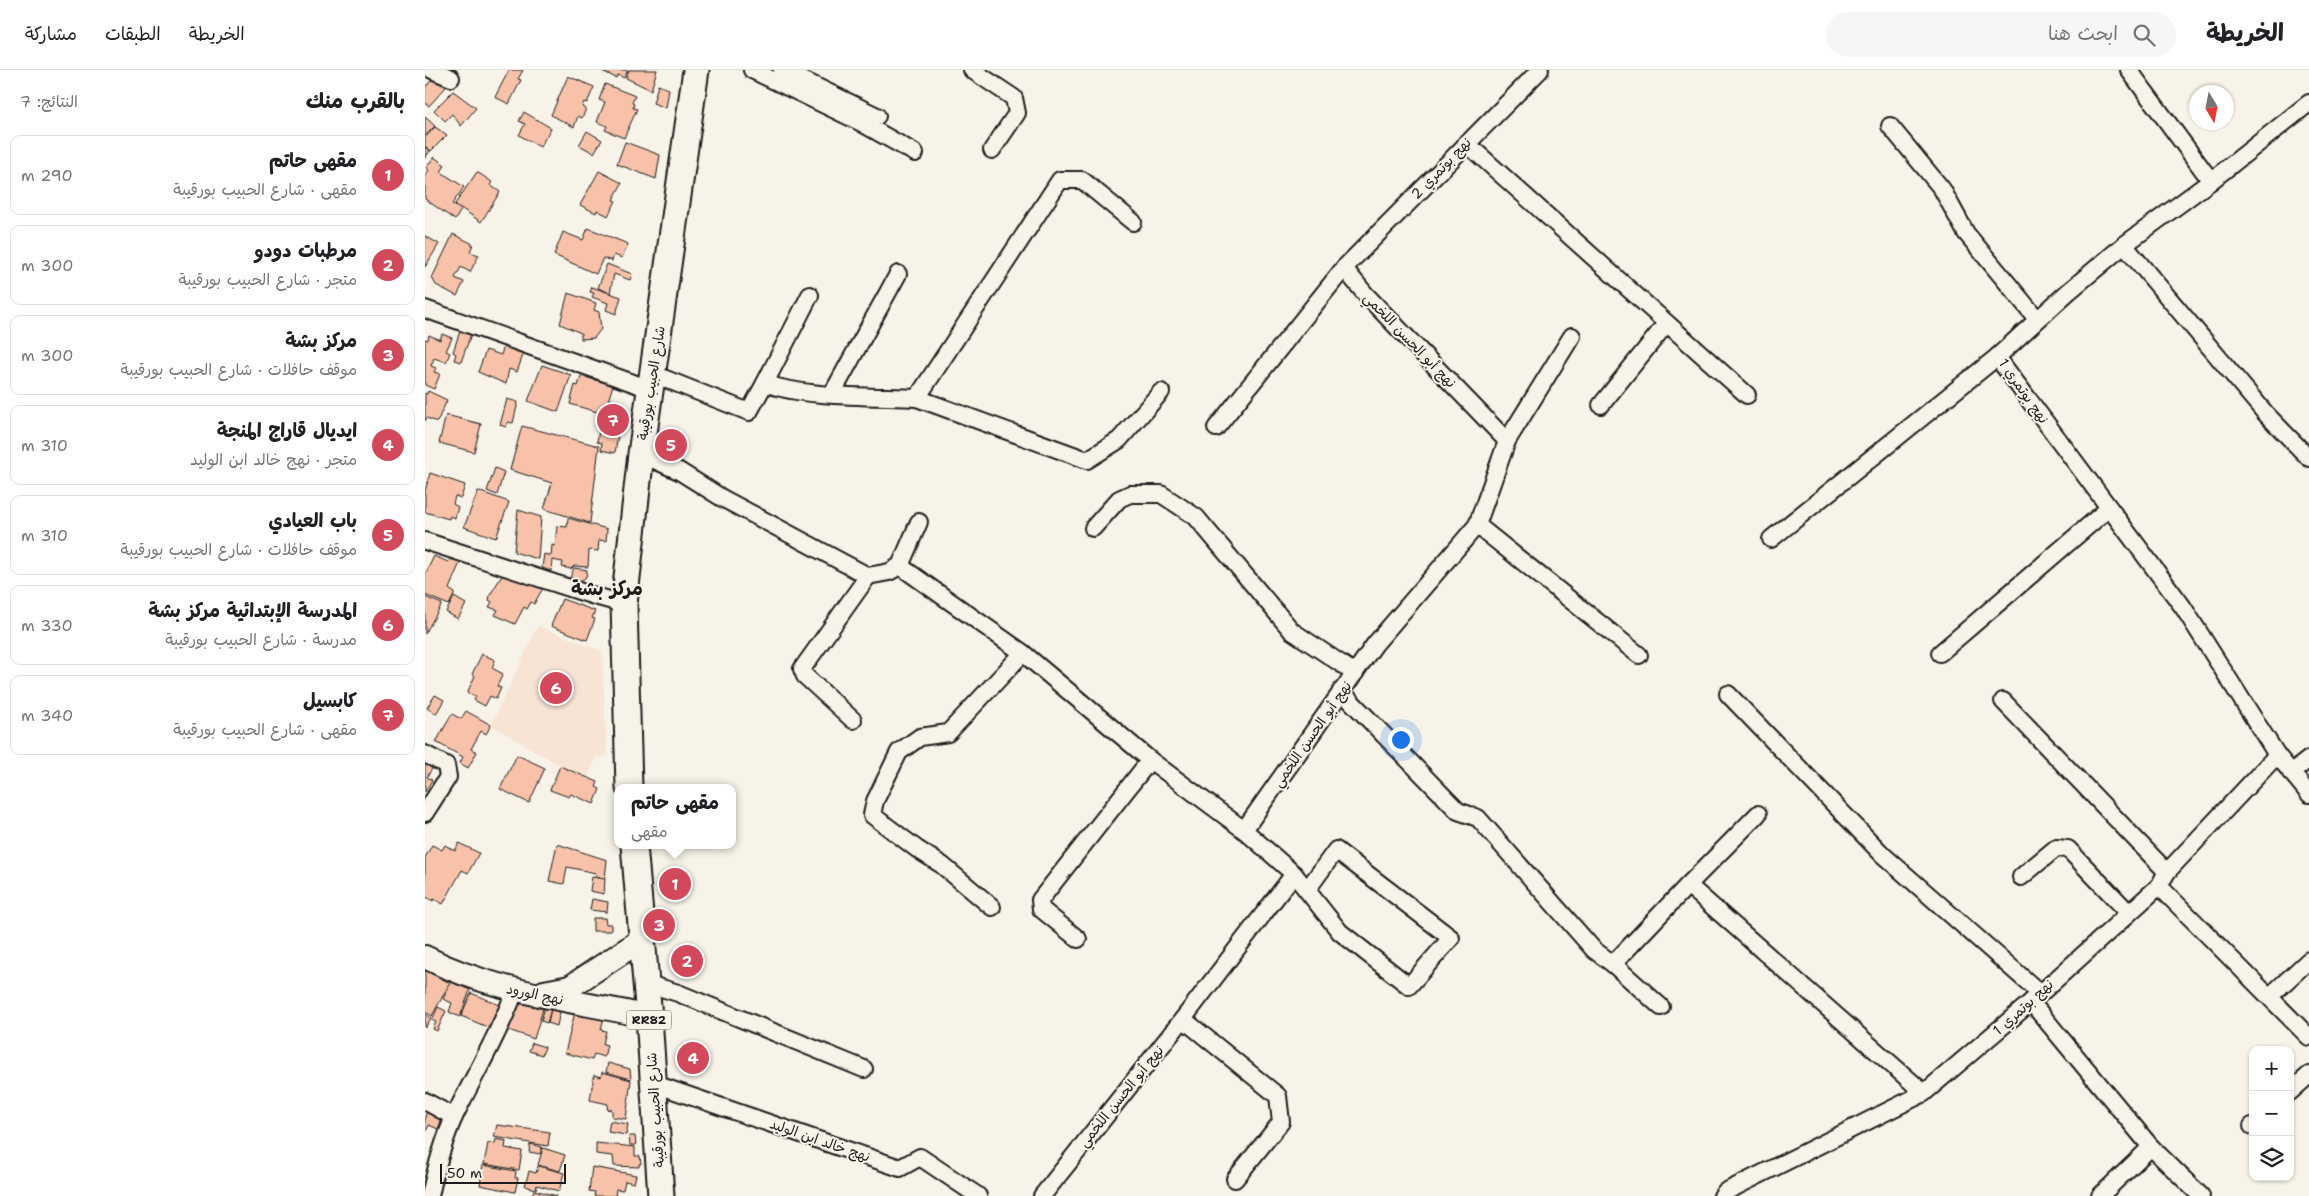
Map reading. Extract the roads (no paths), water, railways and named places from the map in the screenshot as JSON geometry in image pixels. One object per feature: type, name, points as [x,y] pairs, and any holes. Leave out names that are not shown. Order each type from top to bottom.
[{"type":"main road","name":"شارع الحبيب بورقيبة","points":[[629,784],[624,604],[641,454],[696,70]]},
{"type":"main road","name":"شارع الحبيب بورقيبة","points":[[634,849],[649,1017],[661,1196]]},
{"type":"street","points":[[432,70],[451,78]]},
{"type":"street","points":[[752,70],[860,122],[915,152]]},
{"type":"street","points":[[782,70],[877,116]]},
{"type":"street","points":[[972,70],[1014,98],[1017,113],[991,150]]},
{"type":"street","name":"نهج بوتمري 2","points":[[1216,428],[1344,268],[1540,70]]},
{"type":"street","points":[[2129,70],[2211,181]]},
{"type":"street","name":"نهج بوتمري 1","points":[[2309,103],[2211,181],[2124,245],[2037,319],[1997,357],[2183,607],[2277,755],[2309,794]]},
{"type":"street","points":[[1890,126],[1942,189],[1965,233],[2037,319]]},
{"type":"street","points":[[1466,143],[1747,395]]},
{"type":"street","points":[[917,398],[1060,180],[1082,180],[1133,222]]},
{"type":"street","points":[[2124,245],[2267,414],[2309,458]]},
{"type":"street","name":"نهج أبو الحسن اللخمي","points":[[1244,830],[1375,644],[1477,525],[1507,441],[1366,295],[1344,268]]},
{"type":"street","points":[[832,394],[899,274]]},
{"type":"street","points":[[425,309],[749,412],[810,294]]},
{"type":"street","points":[[1601,405],[1666,324]]},
{"type":"street","points":[[1507,441],[1572,336]]},
{"type":"street","points":[[1771,539],[1997,357]]},
{"type":"street","points":[[765,383],[777,388],[832,394],[917,398],[1087,460],[1119,440],[1161,392]]},
{"type":"street","points":[[641,454],[679,471],[730,503],[868,576],[889,572],[900,566],[919,522]]},
{"type":"street","points":[[1093,528],[1119,499],[1130,494],[1161,494],[1196,516],[1293,631],[1355,673]]},
{"type":"street","points":[[1940,653],[2109,508]]},
{"type":"street","points":[[1477,525],[1639,655]]},
{"type":"street","points":[[425,541],[591,596],[624,604]]},
{"type":"street","points":[[900,566],[1023,653],[1150,760],[1244,830],[1294,874],[1341,932],[1409,986],[1451,938],[1335,850],[1307,890]]},
{"type":"street","points":[[853,720],[805,676],[802,668],[868,576]]},
{"type":"street","points":[[993,907],[943,865],[917,849],[872,815],[875,801],[899,752],[920,737],[948,733],[1023,653]]},
{"type":"street","points":[[1341,691],[1459,811],[1479,818],[1594,950],[1613,964],[1661,1007]]},
{"type":"street","points":[[1728,694],[1883,855],[2035,998],[2151,1147],[2201,1196]]},
{"type":"street","points":[[2003,700],[2167,872]]},
{"type":"street","points":[[425,754],[446,766],[448,777],[425,813]]},
{"type":"street","name":"نهج بوتمري 1","points":[[1722,1196],[1725,1192],[1809,1149],[1924,1093],[2035,998],[2159,886],[2167,872],[2277,755]]},
{"type":"street","points":[[2291,773],[2309,759]]},
{"type":"street","points":[[1078,939],[1041,909],[1040,900],[1150,760]]},
{"type":"street","points":[[1613,964],[1758,814]]},
{"type":"street","points":[[2021,877],[2056,848],[2068,850],[2129,913]]},
{"type":"street","name":"نهج أبو الحسن اللخمي","points":[[1042,1196],[1183,1019],[1294,874]]},
{"type":"street","points":[[1688,885],[1924,1093]]},
{"type":"street","points":[[2159,886],[2309,1036]]},
{"type":"street","points":[[430,1196],[439,1157],[455,1117],[505,1019],[523,993],[570,987],[641,940]]},
{"type":"street","name":"نهج الورود","points":[[425,957],[450,970],[523,993],[649,1017]]},
{"type":"street","points":[[2270,996],[2309,960]]},
{"type":"street","points":[[645,983],[678,993],[863,1069]]},
{"type":"street","points":[[1183,1019],[1278,1096],[1281,1122],[1235,1179]]},
{"type":"street","points":[[2291,1091],[2309,1075]]},
{"type":"street","name":"نهج خالد ابن الوليد","points":[[652,1083],[900,1168],[920,1157],[978,1196]]},
{"type":"street","points":[[425,1101],[455,1117]]},
{"type":"street","points":[[2101,1196],[2151,1147]]},
{"type":"place","name":"كابسيل","points":[[613,420]]},
{"type":"place","name":"باب العيادي","points":[[671,445]]},
{"type":"place","name":"المدرسة الإبتدائية مركز بشة","points":[[556,688]]},
{"type":"place","name":"مقهى حاتم","points":[[675,884]]},
{"type":"place","name":"مركز بشة","points":[[659,925]]},
{"type":"place","name":"مرطبات دودو","points":[[687,961]]},
{"type":"place","name":"ايديال قاراج المنجة","points":[[693,1058]]},
{"type":"district","name":"مركز بشة","points":[[607,588]]}]
